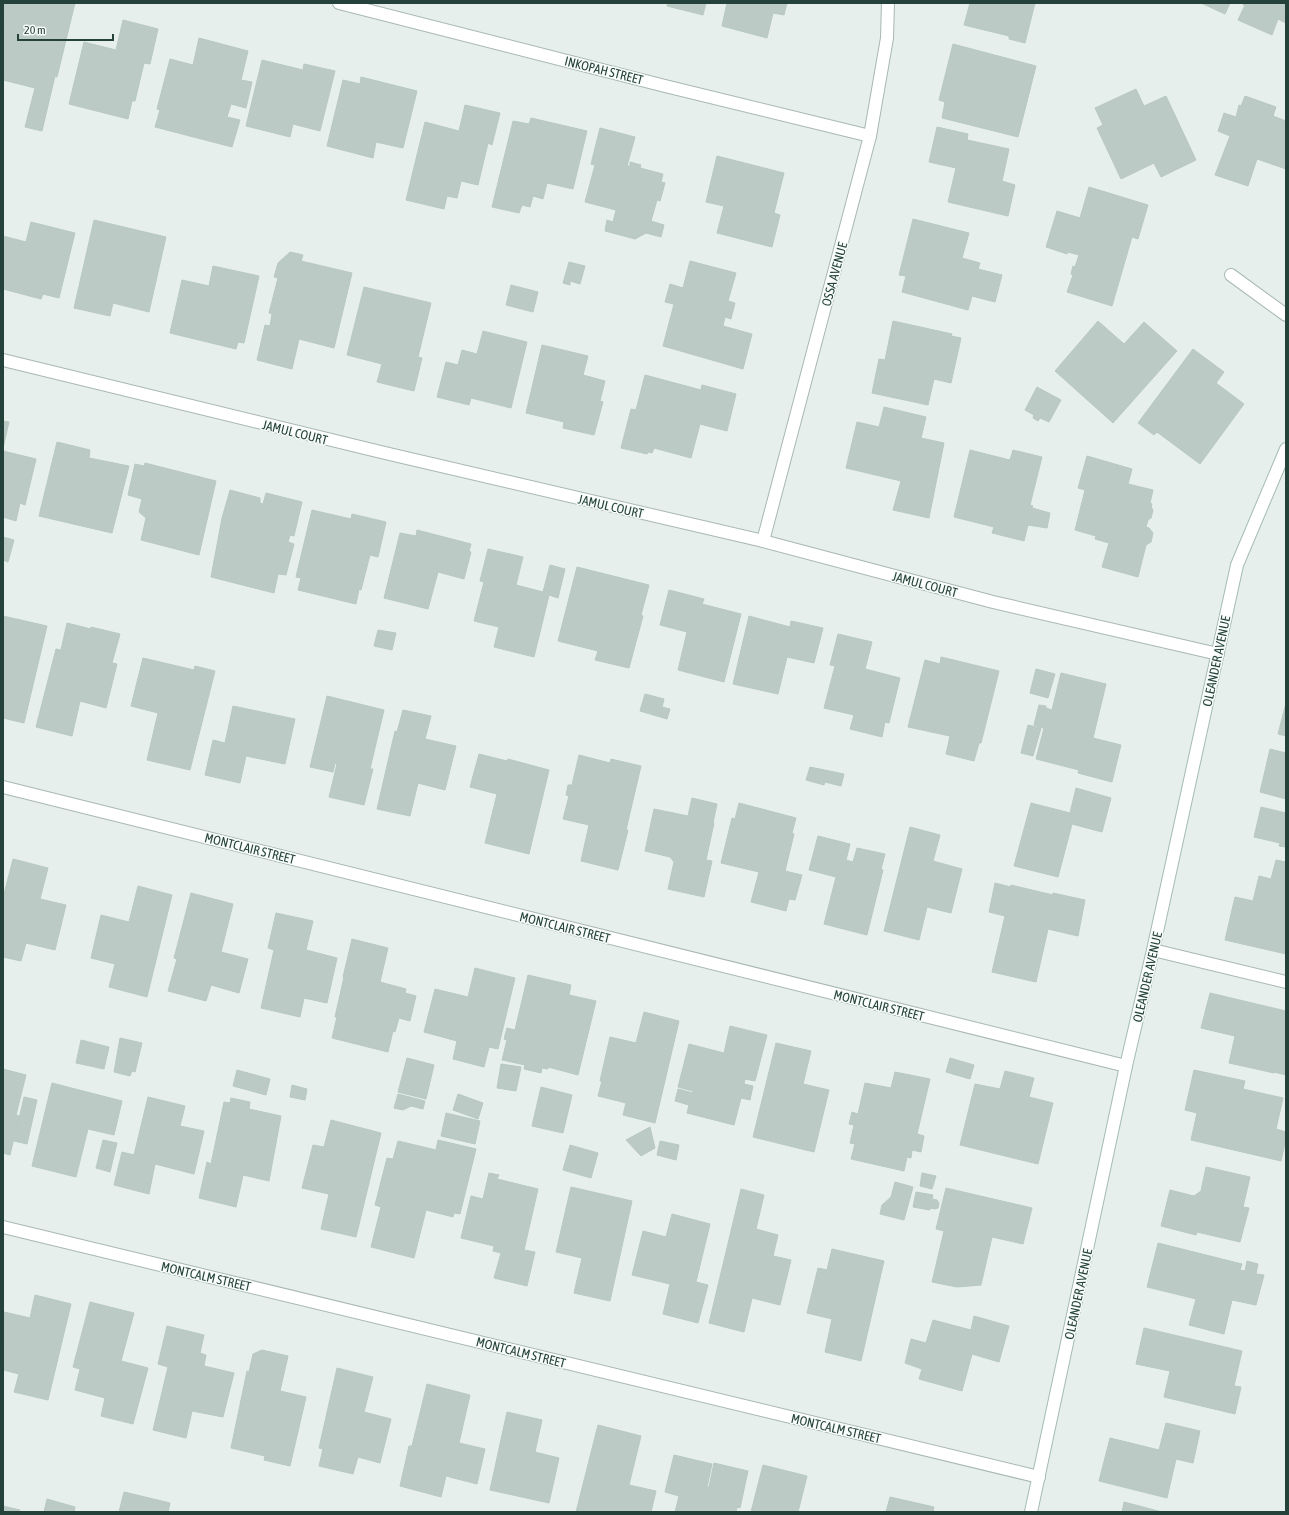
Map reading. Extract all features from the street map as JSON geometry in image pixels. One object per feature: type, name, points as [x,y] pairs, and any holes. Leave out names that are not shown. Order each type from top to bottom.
[{"type":"street","name":"INKOPAH STREET","points":[[339,3],[665,86],[870,136]]},
{"type":"street","name":"OSSA AVENUE","points":[[762,541],[870,136],[887,38],[888,3]]},
{"type":"street","points":[[1231,275],[1286,315]]},
{"type":"street","name":"JAMUL COURT","points":[[3,360],[385,453],[762,541],[993,602],[1218,654]]},
{"type":"street","name":"OLEANDER AVENUE","points":[[1031,1512],[1126,1066],[1153,950],[1237,565],[1286,449]]},
{"type":"street","name":"MONTCLAIR STREET","points":[[3,787],[1126,1066]]},
{"type":"street","points":[[1153,950],[1286,982]]},
{"type":"street","name":"MONTCALM STREET","points":[[3,1227],[1039,1477]]},
{"type":"building","points":[[4,3],[75,3],[42,131],[25,127],[35,88],[3,80],[3,31],[5,20],[3,20]]},
{"type":"building","points":[[668,3],[706,3],[703,15],[667,6]]},
{"type":"building","points":[[727,3],[787,3],[784,15],[773,13],[767,38],[722,26]]},
{"type":"building","points":[[970,3],[1035,3],[1025,43],[1009,39],[1009,36],[964,25]]},
{"type":"building","points":[[1201,3],[1230,3],[1225,14]]},
{"type":"building","points":[[1244,3],[1286,3],[1286,23],[1278,19],[1272,35],[1238,20],[1245,5],[1243,5]]},
{"type":"building","points":[[123,20],[158,29],[150,64],[144,63],[135,101],[132,101],[128,119],[69,104],[84,42],[116,50]]},
{"type":"building","points":[[199,38],[248,51],[241,80],[252,82],[246,108],[231,104],[227,117],[240,120],[232,147],[155,127],[160,110],[157,109],[170,59],[193,65]]},
{"type":"building","points":[[953,44],[1036,66],[1018,137],[942,118],[945,102],[939,100]]},
{"type":"building","points":[[262,60],[303,70],[304,64],[335,71],[320,131],[293,124],[290,137],[246,126]]},
{"type":"building","points":[[361,77],[417,91],[403,148],[376,142],[373,158],[327,146],[343,80],[360,84]]},
{"type":"building","points":[[1136,89],[1144,106],[1166,96],[1196,160],[1161,177],[1154,163],[1121,179],[1097,128],[1103,125],[1095,108]]},
{"type":"building","points":[[1245,96],[1276,107],[1273,116],[1286,121],[1286,169],[1257,159],[1248,186],[1215,175],[1230,136],[1218,131],[1224,113],[1236,117],[1239,105],[1241,106]]},
{"type":"building","points":[[465,105],[500,113],[492,145],[488,143],[478,185],[461,181],[457,198],[447,196],[444,209],[406,200],[425,122],[459,131]]},
{"type":"building","points":[[531,118],[587,131],[573,189],[547,183],[543,199],[533,196],[530,207],[522,205],[519,213],[492,207],[513,121],[529,124]]},
{"type":"building","points":[[937,127],[968,134],[967,140],[1009,149],[1002,181],[1015,185],[1008,216],[948,202],[956,168],[929,162]]},
{"type":"building","points":[[600,128],[635,137],[627,166],[630,166],[630,162],[641,165],[640,168],[663,174],[661,182],[665,183],[660,201],[657,200],[651,221],[664,225],[661,237],[646,233],[635,239],[605,231],[607,220],[613,222],[616,210],[585,202],[595,165],[591,164]]},
{"type":"building","points":[[717,156],[784,173],[774,213],[780,215],[772,247],[717,233],[724,206],[706,202]]},
{"type":"building","points":[[1089,187],[1148,205],[1138,239],[1132,237],[1112,306],[1067,292],[1073,275],[1071,274],[1073,266],[1075,267],[1079,255],[1068,252],[1067,254],[1046,247],[1057,211],[1080,218]]},
{"type":"building","points":[[913,219],[969,233],[962,258],[980,263],[978,269],[1002,275],[995,302],[972,296],[968,310],[902,292],[906,276],[899,275]]},
{"type":"building","points":[[94,220],[166,237],[149,312],[113,303],[110,316],[74,308]]},
{"type":"building","points":[[31,222],[75,233],[59,298],[43,294],[41,299],[3,289],[3,236],[26,242]]},
{"type":"building","points":[[290,252],[303,255],[301,261],[352,273],[334,348],[299,339],[292,369],[257,360],[265,325],[270,326],[272,314],[269,313],[278,278],[274,277],[278,263]]},
{"type":"building","points":[[690,261],[736,273],[728,301],[735,303],[731,319],[725,317],[723,326],[752,334],[743,369],[663,346],[674,304],[665,302],[670,284],[683,288]]},
{"type":"building","points":[[569,262],[585,266],[580,284],[570,281],[570,285],[563,283]]},
{"type":"building","points":[[213,266],[259,276],[244,343],[238,342],[236,349],[170,333],[182,280],[209,286]]},
{"type":"building","points":[[511,285],[538,292],[533,312],[506,305]]},
{"type":"building","points":[[364,287],[431,303],[418,357],[422,358],[414,391],[377,382],[382,364],[347,355]]},
{"type":"building","points":[[893,321],[952,334],[951,336],[961,338],[951,383],[934,379],[928,405],[872,393],[879,359],[885,360]]},
{"type":"building","points":[[1098,321],[1124,344],[1144,322],[1177,351],[1113,423],[1055,371]]},
{"type":"building","points":[[483,331],[527,342],[511,408],[471,398],[469,405],[437,397],[446,362],[458,365],[462,350],[477,354]]},
{"type":"building","points":[[542,345],[588,356],[583,375],[605,381],[600,401],[603,402],[594,435],[563,428],[564,422],[526,413]]},
{"type":"building","points":[[1193,349],[1224,372],[1216,383],[1244,404],[1200,464],[1157,432],[1154,435],[1138,423]]},
{"type":"building","points":[[645,375],[701,390],[702,385],[736,394],[727,431],[700,424],[691,458],[654,448],[652,453],[648,452],[647,454],[621,448],[631,409],[636,410]]},
{"type":"building","points":[[1037,387],[1061,400],[1049,422],[1040,418],[1038,421],[1033,418],[1034,415],[1025,410]]},
{"type":"building","points":[[884,407],[926,417],[921,438],[944,443],[929,518],[893,510],[901,481],[846,468],[857,422],[879,427]]},
{"type":"building","points":[[3,421],[9,422],[3,448]]},
{"type":"building","points":[[57,442],[90,450],[89,458],[129,466],[112,533],[39,516]]},
{"type":"building","points":[[970,450],[1010,460],[1013,450],[1042,457],[1030,505],[1033,506],[1032,508],[1050,513],[1047,528],[1028,525],[1024,541],[992,533],[994,527],[954,517]]},
{"type":"building","points":[[3,451],[36,459],[25,505],[20,503],[16,521],[3,517]]},
{"type":"building","points":[[1087,456],[1132,469],[1128,484],[1153,490],[1150,503],[1152,504],[1151,507],[1153,510],[1146,527],[1153,533],[1151,542],[1146,545],[1138,577],[1102,567],[1109,543],[1095,539],[1096,536],[1075,530],[1085,490],[1078,488]]},
{"type":"building","points":[[145,463],[216,481],[199,555],[141,540],[146,518],[139,512],[142,499],[128,495],[135,464],[144,466]]},
{"type":"building","points":[[230,490],[260,498],[260,503],[263,504],[266,493],[302,502],[294,536],[290,535],[288,542],[294,544],[286,575],[278,574],[274,593],[211,577],[222,518]]},
{"type":"building","points":[[312,510],[351,519],[352,514],[386,522],[378,557],[370,555],[361,590],[359,589],[356,604],[298,590],[301,578],[296,577]]},
{"type":"building","points":[[417,530],[471,544],[469,551],[471,552],[464,579],[438,572],[428,609],[384,598],[400,533],[416,536]]},
{"type":"building","points":[[3,537],[14,540],[8,562],[3,560]]},
{"type":"building","points":[[488,549],[523,557],[516,585],[543,592],[550,565],[565,569],[558,598],[549,595],[534,657],[494,647],[499,627],[474,621],[484,582],[480,581]]},
{"type":"building","points":[[577,567],[649,585],[641,615],[643,616],[629,668],[595,660],[598,651],[558,641]]},
{"type":"building","points":[[669,590],[704,599],[702,604],[741,614],[724,682],[678,670],[687,632],[660,625]]},
{"type":"building","points":[[3,616],[47,626],[24,723],[3,718]]},
{"type":"building","points":[[749,616],[790,627],[791,621],[823,628],[814,663],[787,657],[778,694],[733,684]]},
{"type":"building","points":[[67,623],[120,634],[112,663],[117,664],[106,708],[80,701],[72,736],[36,727],[56,649],[61,650]]},
{"type":"building","points":[[378,630],[396,633],[392,650],[374,646]]},
{"type":"building","points":[[838,634],[872,642],[865,669],[900,678],[889,723],[885,722],[882,737],[850,729],[854,715],[824,708],[835,666],[830,665]]},
{"type":"building","points":[[941,657],[999,671],[981,743],[979,743],[974,761],[946,754],[950,736],[908,727],[925,660],[940,664]]},
{"type":"building","points":[[143,658],[194,670],[195,666],[215,671],[190,770],[147,760],[158,713],[131,706]]},
{"type":"building","points":[[1036,669],[1055,674],[1048,698],[1030,693]]},
{"type":"building","points":[[1061,673],[1106,684],[1093,738],[1121,745],[1112,782],[1078,773],[1079,770],[1036,759],[1044,728],[1034,725],[1039,705],[1046,706],[1046,708],[1052,710]]},
{"type":"building","points":[[645,694],[664,699],[662,707],[670,709],[667,719],[640,711]]},
{"type":"building","points":[[327,696],[384,710],[370,769],[373,769],[364,805],[329,797],[337,764],[335,763],[333,772],[310,767]]},
{"type":"building","points":[[1286,703],[1286,736],[1278,734]]},
{"type":"building","points":[[233,706],[295,719],[285,764],[246,756],[240,783],[205,775],[213,740],[225,743]]},
{"type":"building","points":[[403,710],[431,716],[425,739],[456,746],[445,790],[418,783],[410,816],[377,809],[395,731],[397,732]]},
{"type":"building","points":[[1028,725],[1041,728],[1033,756],[1021,753]]},
{"type":"building","points":[[1270,749],[1286,753],[1286,799],[1260,792]]},
{"type":"building","points":[[479,754],[507,761],[508,759],[549,770],[529,854],[485,843],[497,794],[470,787]]},
{"type":"building","points":[[579,755],[610,763],[611,759],[641,766],[618,870],[581,861],[589,825],[563,819],[569,796],[566,795],[568,785],[572,785]]},
{"type":"building","points":[[810,767],[844,774],[841,786],[825,782],[824,785],[806,780]]},
{"type":"building","points":[[1076,788],[1111,798],[1102,832],[1072,824],[1058,877],[1014,866],[1031,803],[1070,813]]},
{"type":"building","points":[[692,798],[717,804],[706,860],[712,861],[704,897],[668,889],[674,862],[670,857],[645,851],[654,809],[688,816]]},
{"type":"building","points":[[739,803],[796,818],[792,833],[794,834],[785,871],[802,875],[795,900],[789,899],[786,911],[751,902],[759,872],[721,863],[732,818],[735,819]]},
{"type":"building","points":[[1261,807],[1286,813],[1286,847],[1279,846],[1280,843],[1254,837]]},
{"type":"building","points":[[910,827],[940,835],[933,861],[962,869],[951,913],[927,907],[919,940],[884,931]]},
{"type":"building","points":[[818,836],[850,844],[846,860],[853,862],[857,848],[885,854],[881,869],[883,870],[867,935],[824,924],[836,877],[809,870]]},
{"type":"building","points":[[13,859],[48,868],[40,899],[66,905],[55,950],[26,943],[21,961],[3,957],[3,894]]},
{"type":"building","points":[[1276,860],[1286,862],[1286,954],[1225,940],[1235,897],[1253,901],[1259,876],[1271,879]]},
{"type":"building","points":[[995,883],[1085,900],[1078,936],[1048,929],[1036,982],[992,972],[1005,916],[989,912]]},
{"type":"building","points":[[138,886],[172,895],[147,997],[109,987],[115,964],[91,958],[101,915],[129,922]]},
{"type":"building","points":[[191,893],[233,904],[221,952],[248,959],[239,993],[211,985],[206,1001],[168,991],[177,959],[174,958]]},
{"type":"building","points":[[276,913],[313,921],[306,950],[337,958],[327,1003],[304,998],[300,1017],[261,1008],[274,950],[268,948]]},
{"type":"building","points":[[352,939],[388,948],[380,982],[406,989],[405,993],[416,996],[410,1021],[399,1018],[395,1032],[393,1031],[388,1052],[332,1038],[343,977]]},
{"type":"building","points":[[475,968],[515,978],[498,1049],[489,1047],[484,1067],[453,1059],[457,1041],[424,1032],[435,989],[468,997]]},
{"type":"building","points":[[528,975],[571,985],[569,995],[596,1001],[578,1075],[548,1067],[548,1069],[542,1068],[541,1073],[524,1069],[525,1065],[502,1060],[507,1040],[504,1039],[507,1028],[515,1030]]},
{"type":"building","points":[[1210,993],[1286,1011],[1286,1075],[1229,1063],[1235,1036],[1201,1028]]},
{"type":"building","points":[[644,1012],[679,1021],[655,1123],[623,1115],[626,1103],[598,1096],[610,1037],[636,1043]]},
{"type":"building","points":[[730,1026],[767,1035],[755,1081],[745,1079],[744,1084],[753,1086],[750,1100],[741,1098],[734,1125],[687,1113],[689,1105],[675,1101],[678,1089],[693,1093],[693,1091],[678,1087],[689,1044],[724,1053]]},
{"type":"building","points":[[120,1038],[142,1043],[135,1072],[132,1071],[130,1076],[114,1072]]},
{"type":"building","points":[[81,1040],[109,1047],[104,1069],[76,1063]]},
{"type":"building","points":[[776,1043],[811,1051],[803,1084],[829,1090],[814,1152],[753,1137]]},
{"type":"building","points":[[407,1058],[434,1065],[426,1099],[398,1092]]},
{"type":"building","points":[[950,1058],[974,1065],[970,1079],[946,1072]]},
{"type":"building","points":[[501,1064],[521,1067],[516,1091],[497,1088]]},
{"type":"building","points":[[3,1069],[26,1075],[16,1115],[19,1116],[10,1155],[3,1153]]},
{"type":"building","points":[[237,1070],[270,1079],[266,1095],[233,1086]]},
{"type":"building","points":[[1194,1070],[1245,1081],[1243,1089],[1283,1098],[1276,1129],[1286,1132],[1281,1161],[1191,1140],[1197,1113],[1185,1110]]},
{"type":"building","points":[[1005,1071],[1034,1078],[1029,1097],[1053,1103],[1038,1164],[960,1145],[975,1084],[1000,1089]]},
{"type":"building","points":[[895,1072],[930,1079],[917,1134],[924,1136],[921,1152],[912,1150],[911,1158],[907,1157],[904,1171],[851,1159],[855,1144],[850,1143],[854,1125],[849,1124],[852,1112],[858,1114],[865,1083],[891,1088]]},
{"type":"building","points":[[52,1083],[122,1101],[114,1135],[88,1129],[76,1177],[32,1166]]},
{"type":"building","points":[[292,1085],[307,1089],[305,1100],[290,1097]]},
{"type":"building","points":[[541,1087],[572,1095],[563,1133],[532,1126]]},
{"type":"building","points":[[398,1094],[425,1101],[423,1109],[411,1106],[403,1110],[394,1108]]},
{"type":"building","points":[[458,1094],[483,1103],[478,1119],[453,1110]]},
{"type":"building","points":[[24,1097],[37,1100],[27,1144],[14,1141]]},
{"type":"building","points":[[148,1097],[185,1106],[180,1126],[204,1131],[194,1174],[155,1164],[149,1194],[114,1185],[122,1152],[134,1155]]},
{"type":"building","points":[[231,1098],[250,1102],[249,1109],[281,1116],[269,1181],[243,1175],[236,1207],[199,1198],[207,1162],[211,1164],[224,1102],[230,1103]]},
{"type":"building","points":[[446,1113],[480,1121],[475,1144],[441,1136]]},
{"type":"building","points":[[331,1120],[381,1133],[356,1237],[321,1229],[329,1194],[302,1188],[313,1145],[324,1147]]},
{"type":"building","points":[[650,1127],[655,1148],[641,1156],[626,1140]]},
{"type":"building","points":[[103,1140],[117,1143],[110,1172],[96,1168]]},
{"type":"building","points":[[438,1140],[476,1149],[460,1214],[454,1213],[453,1217],[426,1210],[414,1258],[371,1247],[381,1207],[375,1205],[387,1158],[393,1159],[398,1141],[436,1150]]},
{"type":"building","points":[[660,1141],[679,1145],[676,1160],[657,1155]]},
{"type":"building","points":[[570,1145],[598,1153],[591,1178],[563,1170]]},
{"type":"building","points":[[1206,1167],[1250,1177],[1243,1207],[1249,1208],[1240,1242],[1197,1232],[1196,1235],[1161,1226],[1170,1190],[1194,1196],[1201,1191]]},
{"type":"building","points":[[489,1173],[499,1175],[497,1179],[538,1189],[524,1250],[535,1252],[527,1286],[494,1278],[501,1253],[493,1251],[494,1246],[461,1238],[471,1196],[483,1199]]},
{"type":"building","points":[[922,1173],[936,1176],[932,1189],[920,1186]]},
{"type":"building","points":[[895,1182],[913,1187],[904,1220],[880,1214],[882,1205],[891,1197]]},
{"type":"building","points":[[571,1187],[632,1201],[610,1301],[574,1293],[582,1258],[556,1252]]},
{"type":"building","points":[[946,1188],[1032,1208],[1023,1244],[992,1237],[981,1285],[957,1287],[932,1282],[944,1231],[936,1229]]},
{"type":"building","points":[[741,1189],[764,1195],[756,1229],[778,1235],[773,1256],[791,1260],[780,1305],[752,1298],[744,1332],[709,1323]]},
{"type":"building","points":[[916,1192],[933,1195],[932,1199],[937,1200],[939,1203],[938,1208],[930,1208],[930,1210],[913,1207]]},
{"type":"building","points":[[672,1214],[710,1224],[696,1282],[708,1285],[698,1323],[663,1314],[670,1284],[632,1275],[643,1231],[666,1237]]},
{"type":"building","points":[[1158,1243],[1242,1264],[1240,1270],[1245,1271],[1247,1261],[1258,1264],[1256,1274],[1264,1275],[1256,1305],[1232,1300],[1224,1334],[1189,1325],[1196,1299],[1147,1287]]},
{"type":"building","points":[[832,1249],[884,1261],[861,1361],[825,1352],[832,1319],[807,1313],[818,1268],[827,1270]]},
{"type":"building","points":[[35,1295],[71,1304],[48,1400],[14,1392],[19,1374],[3,1370],[4,1312],[30,1318]]},
{"type":"building","points":[[90,1302],[134,1313],[121,1361],[148,1368],[133,1424],[101,1416],[105,1398],[75,1390],[80,1369],[73,1367]]},
{"type":"building","points":[[974,1316],[1009,1326],[999,1362],[972,1354],[962,1391],[919,1379],[922,1369],[905,1363],[911,1339],[926,1343],[933,1320],[971,1330]]},
{"type":"building","points":[[167,1326],[204,1335],[200,1353],[206,1355],[204,1366],[234,1373],[223,1417],[192,1411],[186,1438],[153,1430],[168,1367],[158,1364]]},
{"type":"building","points":[[1144,1328],[1242,1351],[1234,1386],[1241,1387],[1235,1414],[1164,1397],[1170,1371],[1136,1364]]},
{"type":"building","points":[[262,1350],[288,1356],[280,1391],[306,1397],[290,1466],[264,1460],[265,1456],[231,1448],[247,1371],[249,1372],[253,1354]]},
{"type":"building","points":[[337,1368],[373,1377],[364,1412],[391,1419],[380,1463],[358,1457],[353,1474],[319,1466],[323,1449],[319,1448]]},
{"type":"building","points":[[427,1384],[470,1395],[459,1443],[485,1449],[477,1484],[446,1476],[441,1497],[400,1486],[409,1446],[412,1446]]},
{"type":"building","points":[[507,1412],[542,1420],[535,1452],[559,1458],[549,1503],[490,1490]]},
{"type":"building","points":[[1166,1423],[1200,1431],[1193,1463],[1176,1459],[1167,1498],[1099,1481],[1110,1438],[1159,1450]]},
{"type":"building","points":[[598,1425],[641,1436],[629,1485],[656,1491],[651,1512],[576,1512]]},
{"type":"building","points":[[674,1455],[712,1464],[707,1487],[709,1487],[714,1463],[748,1471],[740,1508],[737,1507],[736,1512],[675,1512],[679,1496],[665,1492]]},
{"type":"building","points":[[763,1465],[807,1476],[798,1512],[751,1512]]},
{"type":"building","points":[[124,1492],[170,1503],[168,1512],[119,1512]]},
{"type":"building","points":[[890,1497],[934,1507],[933,1512],[886,1512]]},
{"type":"building","points":[[47,1499],[75,1507],[74,1512],[44,1512]]},
{"type":"building","points":[[1124,1502],[1162,1512],[1122,1512]]},
{"type":"building","points":[[3,1506],[20,1510],[19,1512],[3,1512]]}]
